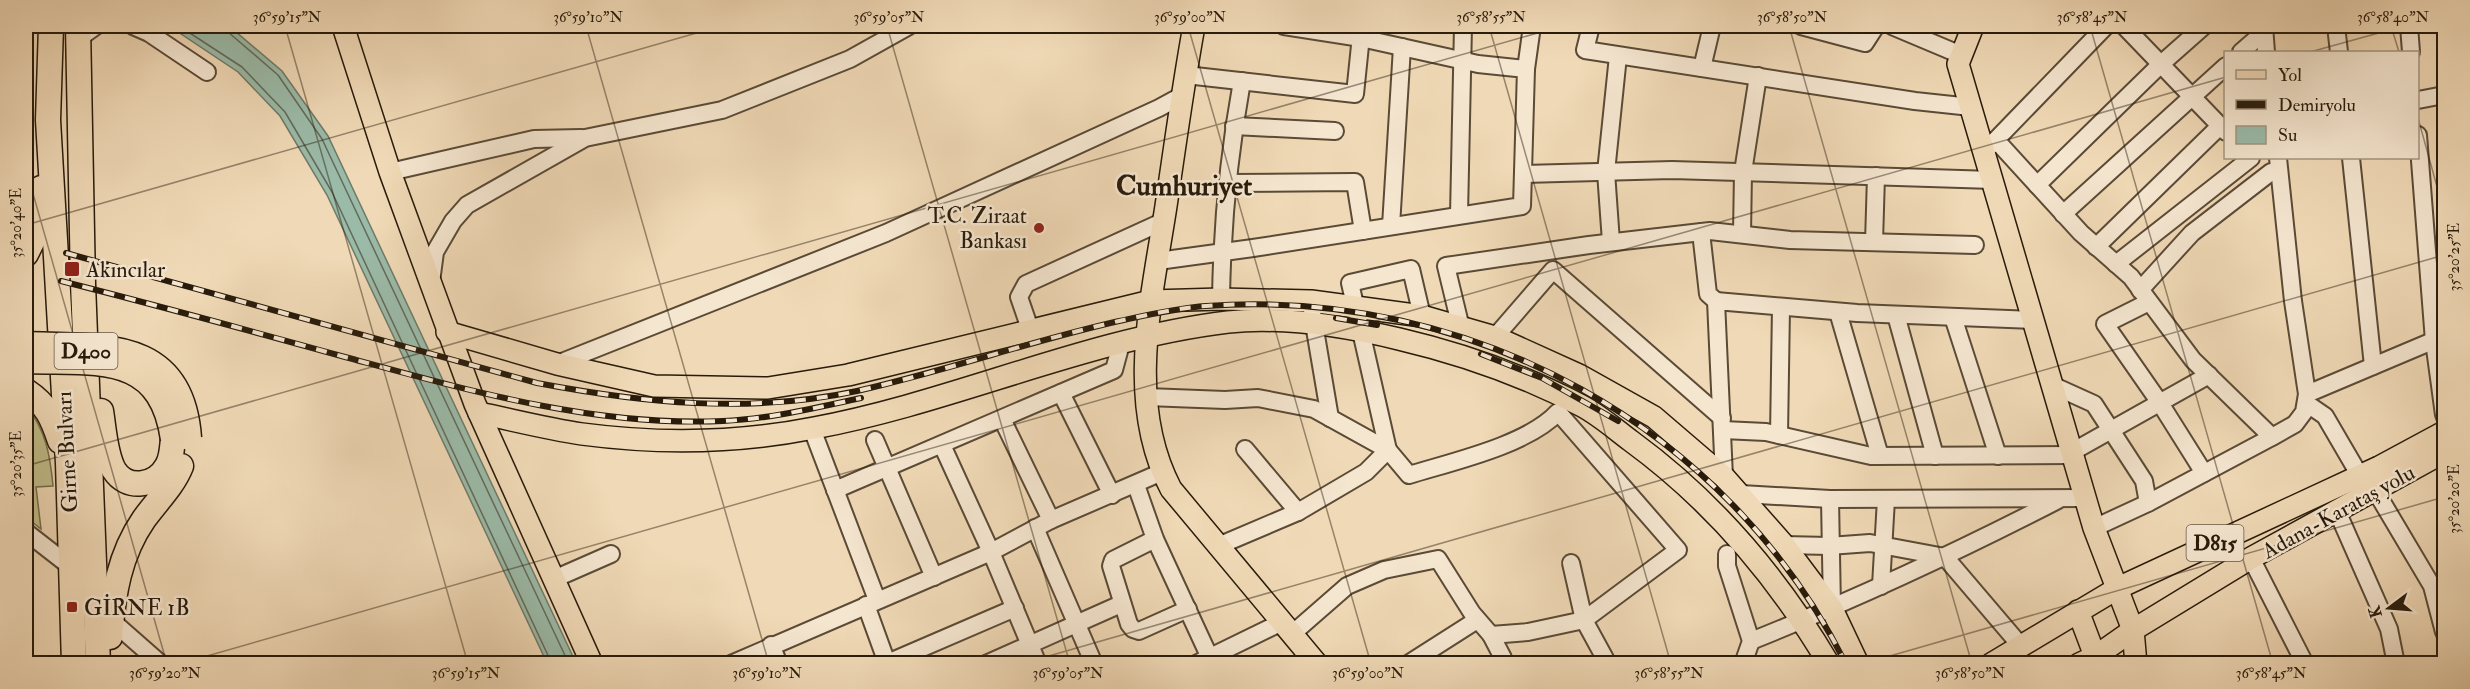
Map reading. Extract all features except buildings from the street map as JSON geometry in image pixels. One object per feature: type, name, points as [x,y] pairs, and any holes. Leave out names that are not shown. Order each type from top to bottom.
[{"type":"highway","name":"Girne Bulvarı","points":[[49,26],[48,120],[68,463],[74,663]]},
{"type":"highway","name":"Girne Bulvarı","points":[[84,30],[83,284],[98,663]]},
{"type":"highway","points":[[26,254],[35,236],[48,120]]},
{"type":"highway","points":[[26,344],[100,347],[121,350],[144,357],[165,374],[180,396],[187,416],[181,439],[168,465],[158,477],[136,484],[123,481],[114,469],[105,437],[83,284]]},
{"type":"highway","points":[[26,361],[101,364],[137,373],[151,385],[163,402],[181,439],[185,458],[178,474],[144,520],[126,551],[116,580],[108,663]]},
{"type":"highway","points":[[26,391],[36,397],[51,414],[68,463]]},
{"type":"main road","points":[[343,26],[390,172],[447,332],[479,413],[592,663]]},
{"type":"main road","points":[[1192,26],[1146,337],[1149,425],[1162,472],[1171,489],[1317,663]]},
{"type":"main road","points":[[1973,26],[1958,64],[1971,107],[1990,146],[1993,180],[2094,528],[2133,630],[2136,663]]},
{"type":"main road","points":[[447,332],[557,364],[654,386],[768,388],[848,375],[1151,301],[1221,299],[1311,301],[1422,316],[1495,337],[1579,375],[1654,417],[1724,477],[1784,545],[1832,609],[1858,663]]},
{"type":"main road","points":[[479,413],[580,434],[660,441],[748,437],[812,429],[924,401],[1146,337],[1230,322],[1276,321],[1360,330],[1453,351],[1536,384],[1586,408],[1667,468],[1721,517],[1794,607],[1829,663]]},
{"type":"main road","name":"Adana-Karataş yolu","points":[[2091,661],[2133,630],[2251,558],[2337,511],[2368,483],[2445,432]]},
{"type":"main road","name":"Adana-Karataş yolu","points":[[1991,663],[2118,588],[2445,452]]},
{"type":"main road","points":[[2078,611],[2091,661]]},
{"type":"street","points":[[133,26],[149,33],[207,72]]},
{"type":"street","points":[[390,172],[534,140],[585,138],[722,110],[850,58],[909,26]]},
{"type":"street","points":[[1284,26],[1362,32],[1402,48],[1461,60],[1526,69]]},
{"type":"street","points":[[1459,215],[1463,26]]},
{"type":"street","points":[[1158,261],[1522,206],[1526,69],[1532,26]]},
{"type":"street","points":[[1591,26],[1586,50],[1915,101],[1971,107]]},
{"type":"street","points":[[1702,68],[1712,26]]},
{"type":"street","points":[[1801,26],[1849,32],[1865,43],[1876,26]]},
{"type":"street","points":[[1892,26],[1961,55]]},
{"type":"street","points":[[2106,26],[1990,146],[2037,185],[2063,214],[2116,264],[2145,296],[2193,360],[2272,437]]},
{"type":"street","points":[[2096,247],[2223,129],[2124,26]]},
{"type":"street","points":[[2037,185],[2161,64],[2204,26]]},
{"type":"street","points":[[2336,26],[2339,51]]},
{"type":"street","points":[[2409,26],[2411,51]]},
{"type":"street","points":[[2242,51],[2264,29]]},
{"type":"street","points":[[2264,29],[2266,51]]},
{"type":"street","points":[[557,364],[885,233],[1159,108],[1186,76],[1355,94],[1362,32]]},
{"type":"street","points":[[1391,226],[1402,48]]},
{"type":"street","points":[[1611,242],[1606,172],[1618,56]]},
{"type":"street","points":[[2063,214],[2224,68]]},
{"type":"street","points":[[1742,234],[1743,172],[1758,76]]},
{"type":"street","points":[[1221,299],[1227,183],[1242,81]]},
{"type":"street","points":[[2419,100],[2445,94]]},
{"type":"street","points":[[1234,126],[1335,131]]},
{"type":"street","points":[[430,286],[435,252],[453,221],[467,205],[585,138]]},
{"type":"street","points":[[2419,145],[2445,415]]},
{"type":"street","points":[[2116,264],[2249,159]]},
{"type":"street","points":[[2252,159],[2276,169]]},
{"type":"street","points":[[2351,159],[2373,366]]},
{"type":"street","points":[[2205,473],[2105,324],[2145,296],[2192,233],[2276,169]]},
{"type":"street","points":[[2094,528],[2148,503],[2272,437],[2295,424],[2304,412],[2307,399],[2276,169]]},
{"type":"street","points":[[1523,174],[1743,172],[1993,180]]},
{"type":"street","points":[[1874,242],[1876,176]]},
{"type":"street","points":[[1227,183],[1355,182],[1363,231]]},
{"type":"street","points":[[1030,329],[1019,297],[1026,284],[1164,221]]},
{"type":"street","points":[[1701,232],[1708,294],[1716,301],[1838,312],[2034,320]]},
{"type":"street","points":[[1461,328],[1446,266],[1611,242],[1701,232],[1790,240],[1975,245]]},
{"type":"street","points":[[1388,450],[1350,283],[1411,269],[1422,316]]},
{"type":"street","points":[[1495,337],[1552,270],[1723,424],[1871,456],[1998,456],[2072,453],[2209,375]]},
{"type":"street","points":[[1311,301],[1330,418]]},
{"type":"street","points":[[1716,301],[1724,477]]},
{"type":"street","points":[[1779,435],[1781,307]]},
{"type":"street","points":[[1838,312],[1880,456]]},
{"type":"street","points":[[1896,315],[1935,456]]},
{"type":"street","points":[[1953,317],[1998,456]]},
{"type":"street","points":[[2307,399],[2373,366],[2439,339]]},
{"type":"street","points":[[835,490],[942,446],[1114,370],[1121,344]]},
{"type":"street","points":[[2052,385],[2094,404],[2144,482],[2148,503]]},
{"type":"street","points":[[1061,393],[1112,495]]},
{"type":"street","points":[[1147,397],[1225,400],[1258,398],[1314,409],[1388,450],[1409,475],[1526,436],[1558,412],[1678,550],[1584,620],[1528,632],[1491,635]]},
{"type":"street","points":[[2307,399],[2325,416],[2432,586],[2445,632]]},
{"type":"street","points":[[1002,419],[1051,520]]},
{"type":"street","points":[[812,429],[835,490],[871,603],[894,662],[1015,608]]},
{"type":"street","points":[[875,440],[934,577]]},
{"type":"street","points":[[942,446],[992,552],[1038,663]]},
{"type":"street","points":[[1245,449],[1298,512]]},
{"type":"street","points":[[1218,546],[1298,512],[1366,472],[1388,450]]},
{"type":"street","points":[[731,663],[992,552],[1051,520],[1162,472]]},
{"type":"street","points":[[1136,485],[1155,539],[1188,609],[1204,661],[1287,628],[1347,586],[1384,570],[1438,559],[1477,620],[1491,635],[1503,658],[1496,663]]},
{"type":"street","points":[[1741,494],[1830,499],[2085,498]]},
{"type":"street","points":[[1751,641],[1832,609],[1945,557],[2061,498]]},
{"type":"street","points":[[1830,499],[1829,546],[1832,609]]},
{"type":"street","points":[[1881,586],[1886,499]]},
{"type":"street","points":[[2337,511],[2389,629],[2396,663]]},
{"type":"street","points":[[1035,528],[1094,663]]},
{"type":"street","points":[[26,532],[71,567]]},
{"type":"street","points":[[1155,539],[1113,560],[1111,566],[1129,624],[1133,629],[1139,631],[1188,609]]},
{"type":"street","points":[[1784,545],[1829,546],[1870,543],[1945,557],[2020,645]]},
{"type":"street","points":[[554,579],[611,554]]},
{"type":"street","points":[[1727,554],[1727,566],[1751,641],[1743,663]]},
{"type":"street","points":[[2251,558],[2306,663]]},
{"type":"street","points":[[1571,563],[1584,620],[1608,663]]},
{"type":"street","points":[[986,663],[1079,625],[1121,604]]},
{"type":"street","points":[[111,620],[161,663]]},
{"type":"street","points":[[1408,663],[1477,620]]},
{"type":"street","points":[[771,645],[779,663]]},
{"type":"shaded area","points":[[26,405],[43,434],[52,474],[53,486],[36,487],[41,529],[26,517]]},
{"type":"water","points":[[163,26],[229,26],[282,71],[328,136],[576,663],[547,663],[327,195],[280,116],[238,72],[172,28]]},
{"type":"railway","points":[[66,253],[537,383],[617,396],[696,403],[776,402],[857,391],[1086,329],[1151,314],[1195,307],[1304,306],[1401,320],[1493,348],[1580,389],[1661,441],[1733,505],[1795,580],[1846,664]]},
{"type":"railway","points":[[61,281],[437,382],[531,404],[579,412],[627,418],[723,421],[775,415],[861,398]]},
{"type":"railway","points":[[1336,318],[1377,325]]},
{"type":"railway","points":[[1481,354],[1542,378],[1618,421]]},
{"type":"place","name":"T.C. Ziraat Bankası","points":[[1039,228]]},
{"type":"place","name":"Akıncılar","points":[[72,269]]},
{"type":"place","name":"GİRNE 1B","points":[[72,607]]},
{"type":"district","name":"Cumhuriyet","points":[[1184,185]]}]
